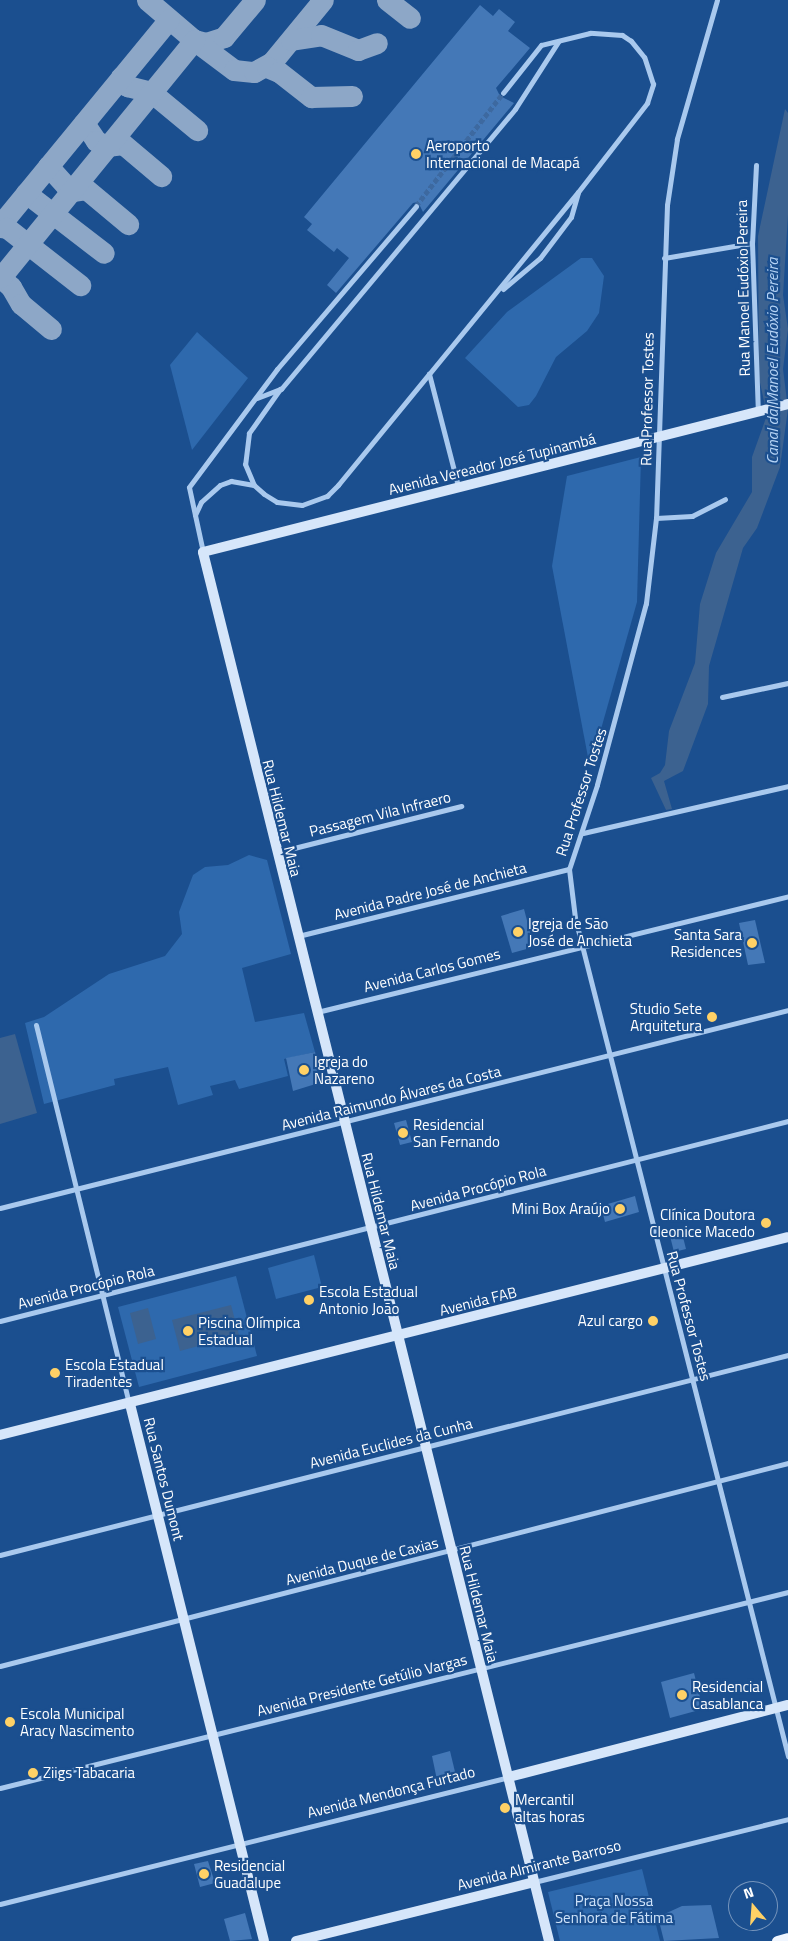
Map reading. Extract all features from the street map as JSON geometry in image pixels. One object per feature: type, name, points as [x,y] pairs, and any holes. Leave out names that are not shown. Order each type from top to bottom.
[{"type":"main road","name":"Avenida Vereador José Tupinambá","points":[[203,552],[458,486],[660,438],[788,404]]},
{"type":"main road","name":"Rua Hildemar Maia","points":[[203,552],[275,853],[549,1941]]},
{"type":"main road","name":"Avenida FAB","points":[[0,1435],[398,1337],[788,1237]]},
{"type":"main road","name":"Rua Santos Dumont","points":[[130,1404],[183,1620],[242,1845],[264,1941]]},
{"type":"main road","name":"Avenida Mendonça Furtado","points":[[509,1777],[788,1705]]},
{"type":"main road","name":"Avenida Almirante Barroso","points":[[296,1941],[534,1882]]},
{"type":"main road","points":[[777,1941],[788,1938]]},
{"type":"street","name":"Rua Professor Tostes","points":[[718,0],[677,138],[664,258],[660,438],[656,518],[640,636],[583,833],[569,870],[575,918],[664,1270],[694,1378],[748,1602],[788,1756]]},
{"type":"street","points":[[195,515],[201,502],[220,485],[231,481],[254,485],[277,502],[291,505],[327,496],[578,192],[647,102],[653,84],[640,52],[622,35],[590,32],[541,45],[503,94]]},
{"type":"street","points":[[254,485],[245,464],[246,443],[281,389],[515,109],[558,42]]},
{"type":"street","name":"Rua Manoel Eudóxio Pereira","points":[[756,165],[752,243],[760,411]]},
{"type":"street","points":[[498,291],[521,277],[540,258],[571,217],[578,192]]},
{"type":"street","points":[[258,398],[277,370],[416,206]]},
{"type":"street","points":[[664,258],[752,243]]},
{"type":"street","points":[[429,374],[458,486]]},
{"type":"street","points":[[258,398],[281,389]]},
{"type":"street","name":"Rua Hildemar Maia","points":[[203,552],[189,487],[258,398]]},
{"type":"street","points":[[656,518],[692,516],[725,499]]},
{"type":"street","points":[[722,697],[788,683]]},
{"type":"street","points":[[583,833],[788,786]]},
{"type":"street","name":"Passagem Vila Infraero","points":[[275,853],[461,806]]},
{"type":"street","name":"Avenida Padre José de Anchieta","points":[[296,936],[569,870]]},
{"type":"street","name":"Avenida Carlos Gomes","points":[[316,1012],[583,944],[788,896]]},
{"type":"street","name":"Avenida Raimundo Álvares da Costa","points":[[0,1208],[344,1124],[788,1010]]},
{"type":"street","name":"Rua Santos Dumont","points":[[36,1025],[75,1190],[130,1404]]},
{"type":"street","name":"Avenida Procópio Rola","points":[[0,1321],[370,1230],[636,1159],[788,1121]]},
{"type":"street","name":"Avenida Euclides da Cunha","points":[[0,1555],[788,1355]]},
{"type":"street","name":"Avenida Duque de Caxias","points":[[0,1666],[450,1552],[788,1463]]},
{"type":"street","name":"Avenida Presidente Getúlio Vargas","points":[[0,1788],[788,1592]]},
{"type":"street","name":"Avenida Mendonça Furtado","points":[[0,1904],[509,1777]]},
{"type":"street","name":"Avenida Almirante Barroso","points":[[534,1882],[788,1819]]},
{"type":"green space","points":[[581,258],[592,258],[604,276],[599,313],[587,331],[556,357],[536,396],[529,405],[518,407],[465,358],[507,312]]},
{"type":"green space","points":[[197,332],[248,378],[192,450],[170,365]]},
{"type":"green space","points":[[641,457],[637,602],[590,768],[552,566],[567,476]]},
{"type":"green space","points":[[249,855],[267,860],[291,954],[242,968],[255,1022],[304,1013],[315,1052],[284,1059],[288,1076],[239,1089],[235,1080],[210,1086],[213,1095],[178,1105],[168,1067],[114,1079],[115,1085],[44,1104],[25,1023],[44,1017],[109,974],[165,956],[182,934],[179,912],[193,875],[205,867],[228,865]]},
{"type":"green space","points":[[314,1255],[322,1287],[276,1299],[268,1268]]},
{"type":"green space","name":"Piscina Olímpica Estadual","points":[[236,1276],[257,1356],[139,1387],[118,1307]]},
{"type":"green space","name":"Praça Nossa Senhora de Fátima","points":[[642,1869],[660,1941],[560,1941],[548,1892]]},
{"type":"water","name":"Canal da Manoel Eudóxio Pereira","points":[[785,109],[788,113],[788,215],[783,295],[788,329],[783,369],[788,409],[780,467],[757,528],[743,548],[709,666],[708,704],[683,771],[664,781],[672,809],[666,810],[651,778],[660,773],[665,765],[669,731],[695,663],[700,604],[716,553],[752,492],[752,457],[767,415],[759,378],[758,236]]},
{"type":"water","points":[[15,1034],[37,1113],[0,1124],[0,1038]]},
{"type":"water","points":[[231,1305],[239,1335],[180,1351],[172,1320]]},
{"type":"water","points":[[148,1308],[156,1339],[138,1344],[130,1313]]},
{"type":"building","name":"Aeroporto Internacional de Macapá","points":[[480,5],[493,16],[499,9],[515,22],[508,31],[530,48],[496,88],[500,96],[514,103],[423,212],[418,202],[413,203],[336,293],[327,285],[349,258],[337,248],[334,252],[307,230],[312,224],[304,217]]},
{"type":"building","name":"Igreja de São José de Anchieta","points":[[524,909],[534,947],[512,953],[501,916]]},
{"type":"building","name":"Santa Sara Residences","points":[[755,920],[765,963],[748,965],[739,923]]},
{"type":"building","name":"Igreja do Nazareno","points":[[315,1052],[322,1082],[293,1091],[286,1058]]},
{"type":"building","name":"Residencial San Fernando","points":[[406,1120],[412,1142],[400,1145],[394,1123]]},
{"type":"building","name":"Mini Box Araújo","points":[[635,1196],[639,1212],[605,1222],[601,1206]]},
{"type":"building","points":[[681,1229],[686,1249],[674,1252],[669,1232]]},
{"type":"building","name":"Residencial Casablanca","points":[[694,1673],[703,1709],[670,1718],[661,1682]]},
{"type":"building","points":[[450,1751],[456,1776],[437,1780],[432,1756]]},
{"type":"building","name":"Residencial Guadalupe","points":[[208,1861],[215,1883],[200,1887],[194,1864]]},
{"type":"building","points":[[711,1905],[719,1938],[664,1941],[658,1917],[682,1906]]},
{"type":"building","points":[[245,1913],[252,1939],[230,1941],[224,1919]]},
{"type":"taxiway","points":[[147,0],[194,40],[206,43],[224,37],[255,0]]},
{"type":"taxiway","points":[[194,40],[234,70],[254,72],[272,62],[323,0]]},
{"type":"taxiway","points":[[387,0],[410,18]]},
{"type":"taxiway","points":[[0,225],[169,19]]},
{"type":"taxiway","points":[[291,40],[321,35],[358,50],[377,43]]},
{"type":"taxiway","points":[[1,277],[194,40]]},
{"type":"taxiway","points":[[267,67],[279,72],[311,97],[352,96]]},
{"type":"taxiway","points":[[121,77],[127,86],[151,92],[197,130]]},
{"type":"taxiway","points":[[84,123],[96,141],[107,146],[123,144],[161,176]]},
{"type":"taxiway","points":[[48,166],[66,186],[74,191],[86,189],[128,224]]},
{"type":"taxiway","points":[[26,193],[104,253]]},
{"type":"taxiway","points":[[0,227],[7,228],[80,285]]},
{"type":"taxiway","points":[[0,277],[11,287],[21,304],[51,329]]},
{"type":"tunnel","points":[[416,206],[503,93]]},
{"type":"place","name":"Aeroporto Internacional de Macapá","points":[[416,154]]},
{"type":"place","name":"Igreja de São José de Anchieta","points":[[518,932]]},
{"type":"place","name":"Santa Sara Residences","points":[[752,943]]},
{"type":"place","name":"Studio Sete Arquitetura","points":[[712,1017]]},
{"type":"place","name":"Igreja do Nazareno","points":[[304,1070]]},
{"type":"place","name":"Residencial San Fernando","points":[[403,1133]]},
{"type":"place","name":"Mini Box Araújo","points":[[620,1209]]},
{"type":"place","name":"Clínica Doutora Cleonice Macedo","points":[[766,1223]]},
{"type":"place","name":"Escola Estadual Antonio João","points":[[309,1300]]},
{"type":"place","name":"Azul cargo","points":[[653,1321]]},
{"type":"place","name":"Piscina Olímpica Estadual","points":[[188,1331]]},
{"type":"place","name":"Escola Estadual Tiradentes","points":[[55,1373]]},
{"type":"place","name":"Residencial Casablanca","points":[[682,1695]]},
{"type":"place","name":"Escola Municipal Aracy Nascimento","points":[[10,1722]]},
{"type":"place","name":"Ziigs Tabacaria","points":[[33,1773]]},
{"type":"place","name":"Mercantil altas horas","points":[[505,1808]]},
{"type":"place","name":"Residencial Guadalupe","points":[[204,1874]]}]
